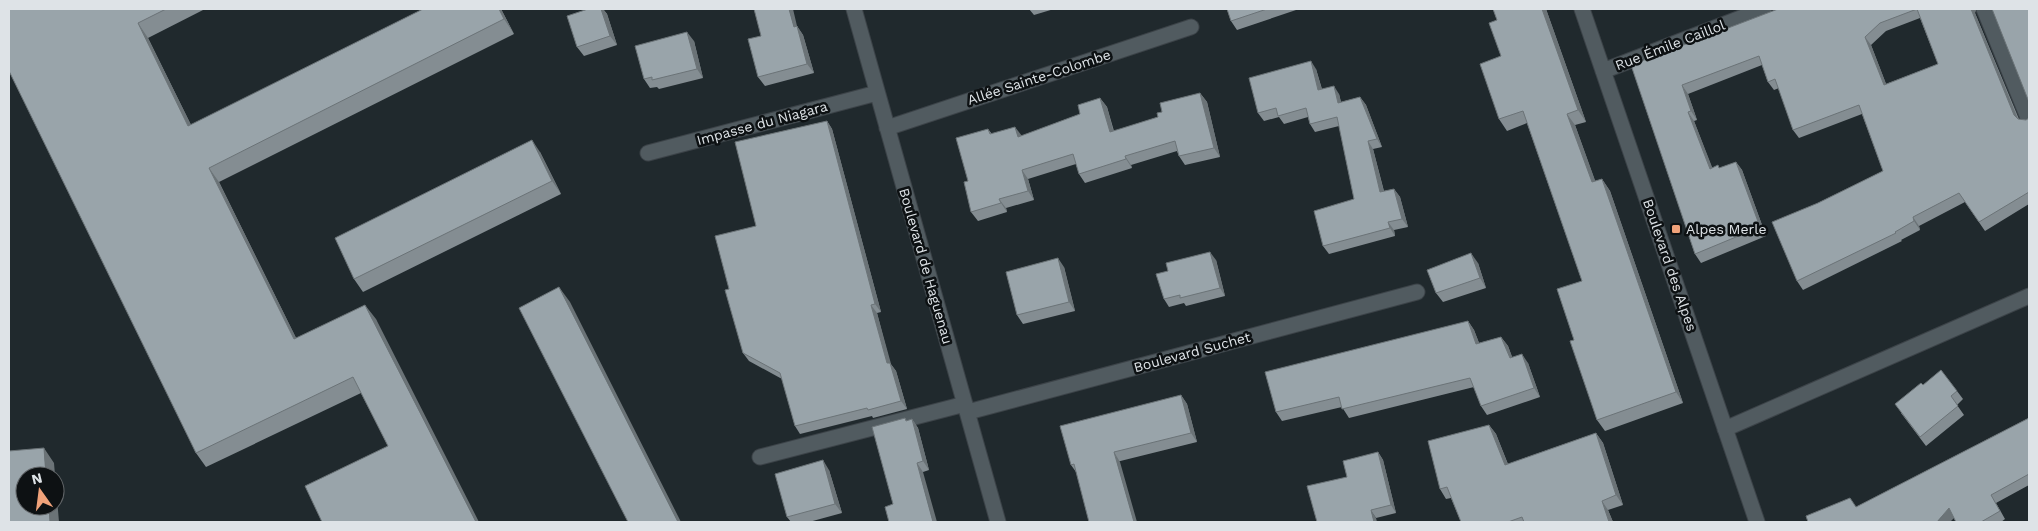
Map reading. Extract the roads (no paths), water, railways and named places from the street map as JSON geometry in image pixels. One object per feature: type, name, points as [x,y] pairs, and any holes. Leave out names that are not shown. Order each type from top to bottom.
[{"type":"street","name":"Boulevard de Haguenau","points":[[854,9],[998,522]]},
{"type":"street","name":"Boulevard des Alpes","points":[[1582,9],[1757,522]]},
{"type":"street","name":"Rue Émile Caillol","points":[[1603,71],[1764,9]]},
{"type":"street","points":[[1984,9],[2029,120]]},
{"type":"street","name":"Allée Sainte-Colombe","points":[[886,128],[1191,27]]},
{"type":"street","name":"Impasse du Niagara","points":[[648,154],[877,93]]},
{"type":"street","name":"Boulevard Suchet","points":[[760,457],[966,408],[1417,292]]},
{"type":"street","points":[[1725,429],[2029,296]]},
{"type":"place","name":"Alpes Merle","points":[[1676,229]]}]
